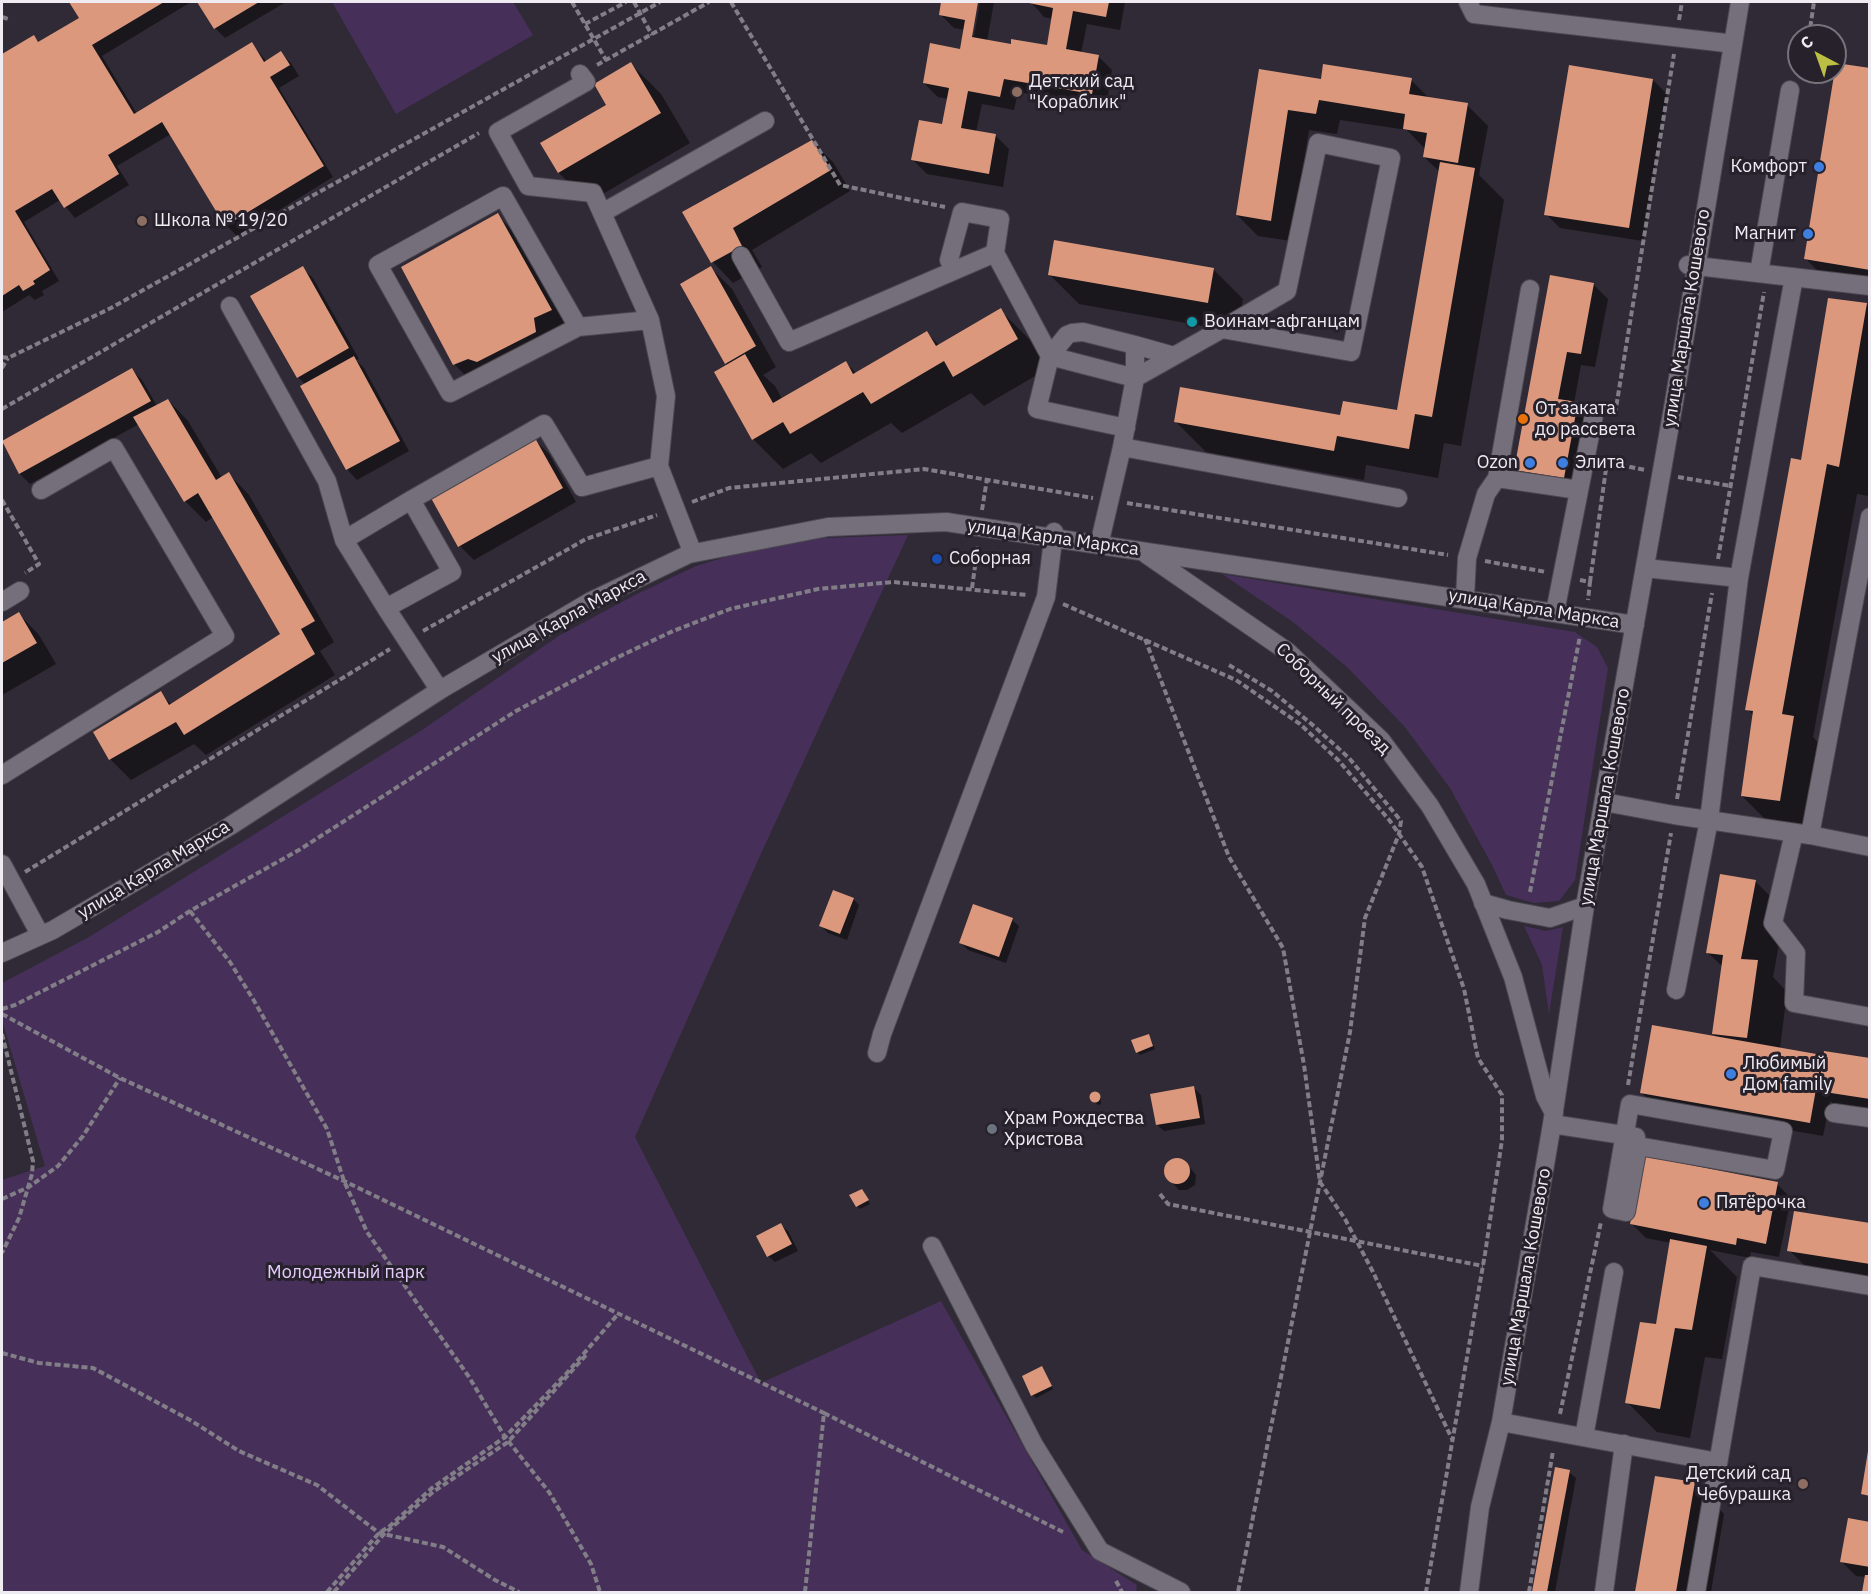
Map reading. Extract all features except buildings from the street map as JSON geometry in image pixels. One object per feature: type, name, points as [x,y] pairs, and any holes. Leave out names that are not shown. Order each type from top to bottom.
[{"type":"street","points":[[1468,2],[1474,14],[1726,43]]},
{"type":"street","points":[[1734,2],[1692,266],[1869,286]]},
{"type":"street","name":"улица Маршала Кошевого","points":[[1468,1593],[1480,1508],[1501,1422],[1553,1118],[1582,907],[1604,802],[1632,621],[1645,568],[1658,472],[1692,266],[1740,2]]},
{"type":"street","points":[[580,74],[586,82],[498,132],[528,186],[593,193],[650,320],[666,396],[659,466],[690,546]]},
{"type":"street","points":[[1759,273],[1790,90]]},
{"type":"street","points":[[602,213],[765,121]]},
{"type":"street","points":[[956,270],[950,260],[962,212],[1000,219],[995,253],[1050,356],[1135,378],[1287,291],[1318,144],[1391,158],[1350,352],[1222,329]]},
{"type":"street","points":[[578,327],[503,196],[378,265],[450,393],[578,327],[650,320]]},
{"type":"street","points":[[741,256],[789,342],[995,253]]},
{"type":"street","points":[[1676,990],[1710,820],[1739,578],[1794,278]]},
{"type":"street","points":[[1465,596],[1467,558],[1486,494],[1497,478],[1530,289]]},
{"type":"street","points":[[230,306],[327,481],[344,540],[435,683]]},
{"type":"street","points":[[1126,428],[1037,409],[1050,356],[1066,335],[1083,332],[1174,357]]},
{"type":"street","points":[[1100,542],[1135,378],[1135,345]]},
{"type":"street","points":[[1555,610],[1594,415]]},
{"type":"street","points":[[344,540],[544,424],[582,487],[659,466]]},
{"type":"street","points":[[1122,447],[1398,498]]},
{"type":"street","points":[[2,775],[225,636],[114,448],[41,490]]},
{"type":"street","points":[[1463,1593],[1545,1096],[1582,907],[1658,472]]},
{"type":"street","points":[[1497,478],[1579,490]]},
{"type":"street","points":[[386,608],[452,572],[411,500]]},
{"type":"street","points":[[2,940],[36,927],[225,816],[435,683],[583,595],[690,546],[825,521],[945,515],[1054,536],[1046,597],[882,1034],[877,1053]]},
{"type":"street","points":[[1869,517],[1802,834],[1773,923],[1796,953],[1794,1004],[1869,1017]]},
{"type":"street","name":"улица Карла Маркса","points":[[2,953],[53,930],[230,826],[440,690],[591,601],[689,554],[828,527],[946,522],[1100,542],[1632,621]]},
{"type":"street","name":"Соборный проезд","points":[[1137,548],[1288,652],[1381,740],[1430,806],[1476,884],[1513,976],[1545,1096]]},
{"type":"street","points":[[1645,568],[1739,578]]},
{"type":"street","points":[[2,602],[20,583]]},
{"type":"street","points":[[1604,802],[1869,847]]},
{"type":"street","points":[[2,864],[36,927]]},
{"type":"street","points":[[1483,903],[1550,918],[1582,907]]},
{"type":"street","points":[[1545,1096],[1553,1118],[1634,1139],[1775,1170],[1783,1131],[1630,1104],[1634,1139]]},
{"type":"street","points":[[1834,1113],[1869,1118]]},
{"type":"street","points":[[932,1246],[1034,1445],[1100,1551],[1181,1593]]},
{"type":"street","points":[[1696,1593],[1752,1266],[1869,1286]]},
{"type":"street","points":[[1584,1437],[1614,1272]]},
{"type":"street","points":[[1501,1422],[1719,1462]]},
{"type":"street","points":[[1604,1593],[1624,1444]]},
{"type":"path","points":[[572,2],[606,60]]},
{"type":"path","points":[[585,24],[626,2]]},
{"type":"path","points":[[634,2],[652,35]]},
{"type":"path","points":[[2,368],[8,358],[111,308],[660,2]]},
{"type":"path","points":[[580,74],[709,2]]},
{"type":"path","points":[[731,2],[840,185],[962,212]]},
{"type":"path","points":[[1678,25],[1682,2]]},
{"type":"path","points":[[1811,24],[1814,2]]},
{"type":"path","points":[[2,17],[8,19]]},
{"type":"path","points":[[1615,414],[1675,49]]},
{"type":"path","points":[[2,409],[487,128]]},
{"type":"path","points":[[2,357],[8,358]]},
{"type":"path","points":[[1530,892],[1585,614],[1607,462],[1731,486]]},
{"type":"path","points":[[11,880],[407,640],[586,539],[729,488],[924,469],[1467,558],[1590,582]]},
{"type":"path","points":[[2,500],[39,564],[20,583]]},
{"type":"path","points":[[2,1009],[15,1005],[158,932],[190,911],[299,850],[516,711],[614,658],[674,631],[730,609],[818,589],[892,582],[1046,597],[1236,680],[1300,724],[1339,761],[1399,834],[1422,867],[1464,989],[1478,1058],[1502,1095],[1502,1140],[1483,1266],[1426,1593]]},
{"type":"path","points":[[1144,639],[1229,857],[1282,948],[1305,1065],[1320,1182],[1357,1241],[1453,1440]]},
{"type":"path","points":[[1229,665],[1272,691],[1349,758],[1401,821],[1399,834],[1365,918],[1350,1032],[1238,1593]]},
{"type":"path","points":[[190,911],[230,962],[327,1129],[344,1181],[367,1232],[469,1377],[507,1440],[549,1492],[591,1564],[600,1593]]},
{"type":"path","points":[[2,1014],[120,1078],[344,1181],[824,1413],[1068,1535]]},
{"type":"path","points":[[2,1034],[33,1161],[19,1218],[2,1253]]},
{"type":"path","points":[[2,1199],[28,1187],[58,1166],[71,1153],[120,1078]]},
{"type":"path","points":[[1160,1194],[1168,1204],[1483,1266]]},
{"type":"path","points":[[327,1593],[381,1534],[432,1488],[507,1440],[619,1315]]},
{"type":"path","points":[[2,1353],[39,1364],[93,1368],[190,1420],[239,1451],[317,1485],[381,1534],[443,1547],[519,1593]]},
{"type":"path","points":[[805,1593],[824,1413]]},
{"type":"path","points":[[334,1593],[381,1534]]},
{"type":"path","points":[[1100,1551],[1122,1593]]},
{"type":"green space","points":[[332,2],[513,2],[533,35],[396,114]]},
{"type":"green space","name":"Молодежный парк","points":[[908,535],[759,858],[635,1137],[761,1383],[941,1301],[1082,1550],[1137,1585],[1136,1592],[2,1592],[2,1180],[45,1166],[2,1020],[2,983],[89,937],[422,730],[560,635],[637,594],[696,566],[769,544],[824,538]]},
{"type":"green space","points":[[1222,574],[1575,632],[1597,647],[1608,668],[1575,880],[1559,901],[1534,903],[1506,895],[1450,788],[1404,726],[1347,667],[1293,622]]},
{"type":"green space","points":[[1524,926],[1546,931],[1563,927],[1549,1014],[1542,965]]},
{"type":"place","name":"Детский сад \"Кораблик\"","points":[[1017,92]]},
{"type":"place","name":"Комфорт","points":[[1819,167]]},
{"type":"place","name":"Школа № 19/20","points":[[142,221]]},
{"type":"place","name":"Магнит","points":[[1808,234]]},
{"type":"place","name":"Воинам-афганцам","points":[[1192,322]]},
{"type":"place","name":"От заката до рассвета","points":[[1523,419]]},
{"type":"place","name":"Ozon","points":[[1530,463]]},
{"type":"place","name":"Элита","points":[[1563,463]]},
{"type":"place","name":"Соборная","points":[[937,559]]},
{"type":"place","name":"Любимый Дом family","points":[[1731,1074]]},
{"type":"place","name":"Храм Рождества Христова","points":[[992,1129]]},
{"type":"place","name":"Пятёрочка","points":[[1704,1203]]},
{"type":"place","name":"Детский сад Чебурашка","points":[[1803,1484]]}]
